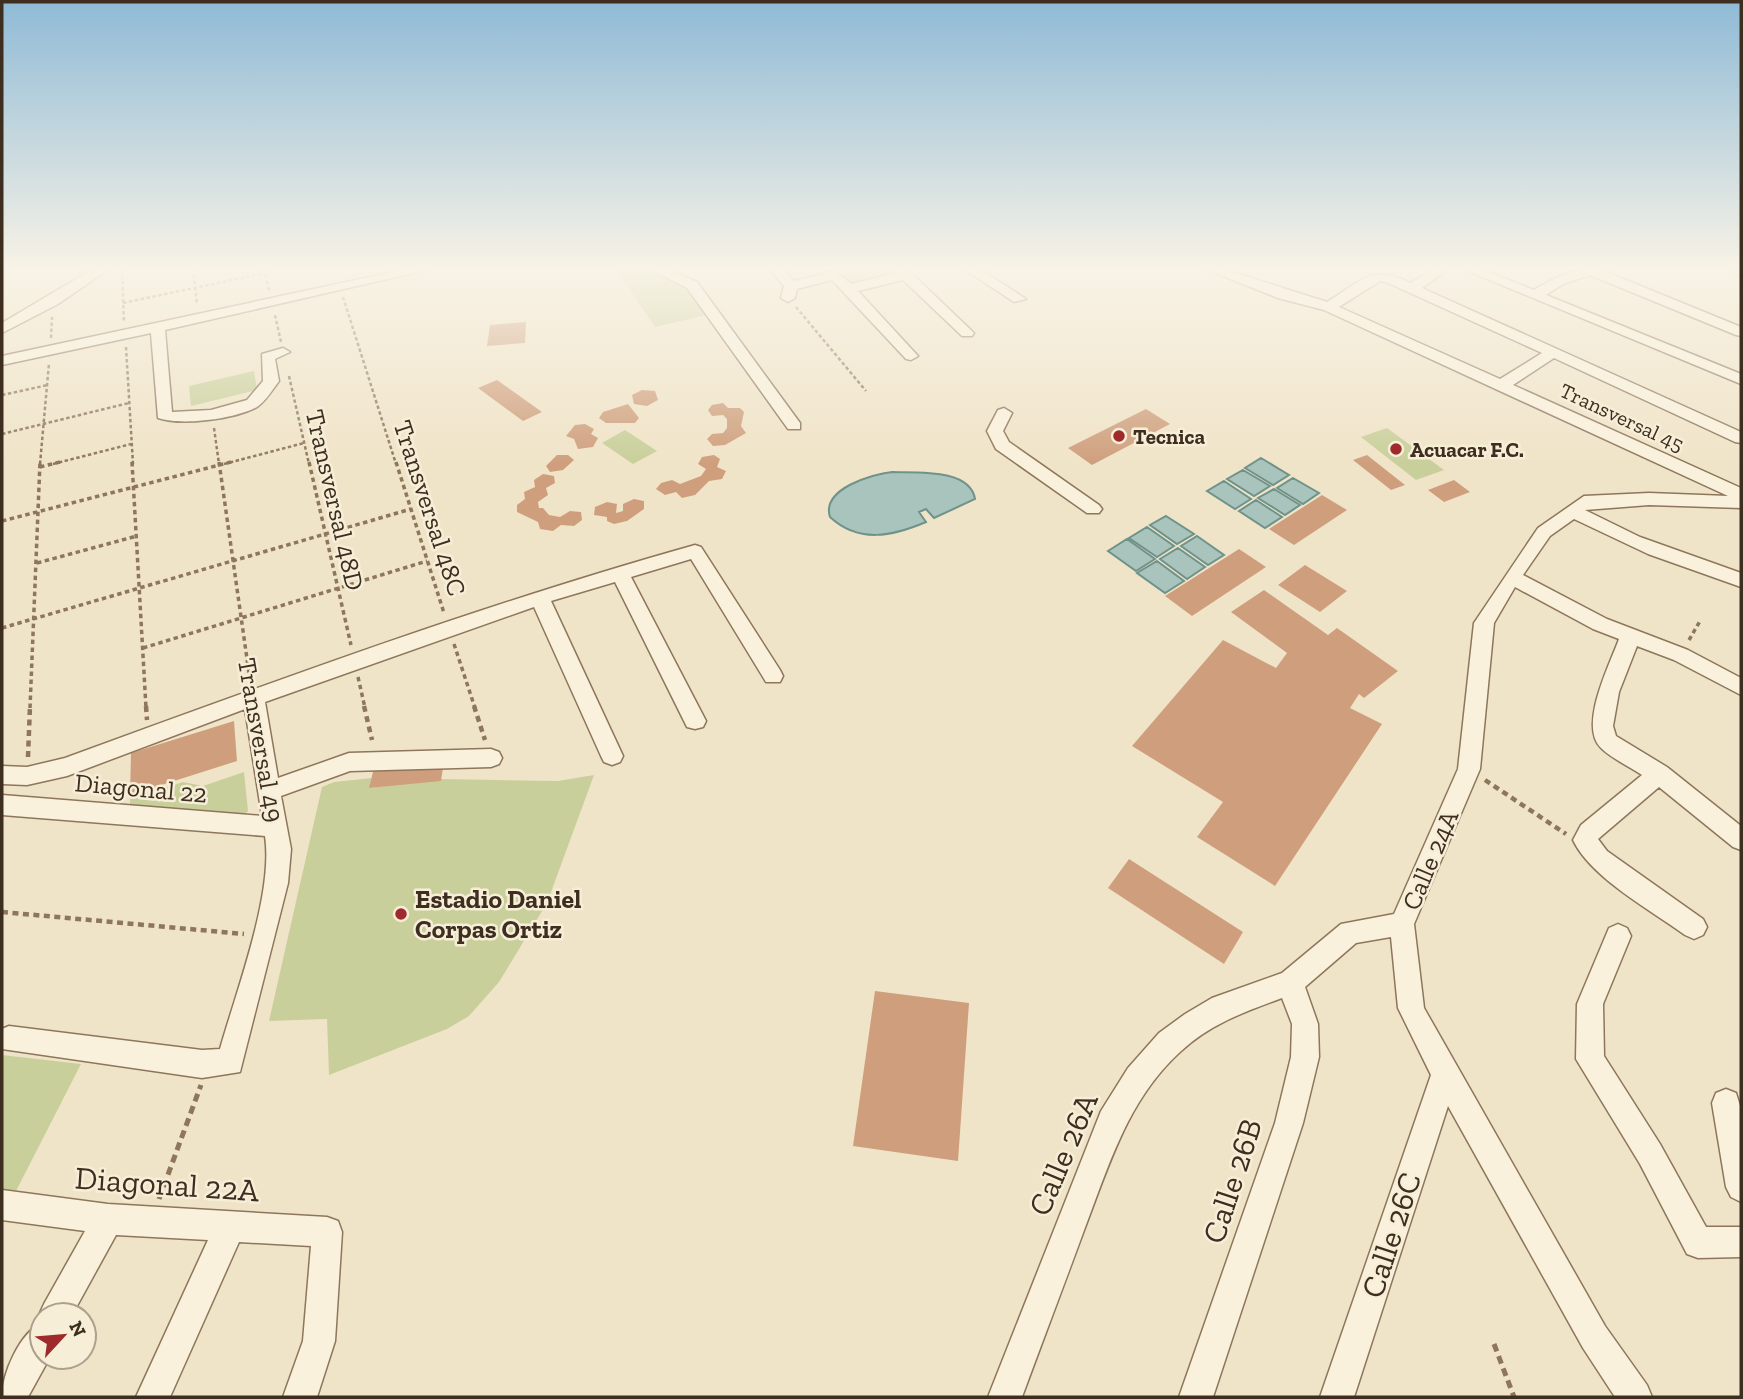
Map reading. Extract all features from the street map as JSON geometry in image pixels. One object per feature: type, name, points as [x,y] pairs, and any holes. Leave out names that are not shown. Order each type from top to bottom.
[{"type":"street","points":[[2,361],[124,334]]},
{"type":"street","points":[[158,334],[164,415],[182,419],[212,415],[253,403],[271,382],[267,357],[284,352]]},
{"type":"street","points":[[728,334],[794,426]]},
{"type":"street","points":[[891,334],[911,356]]},
{"type":"street","name":"Transversal 45","points":[[1390,334],[1741,495]]},
{"type":"street","points":[[1518,334],[1741,438]]},
{"type":"street","points":[[1632,334],[1741,379]]},
{"type":"street","points":[[1502,385],[1555,351]]},
{"type":"street","points":[[1004,413],[995,431],[1002,445],[1093,509]]},
{"type":"street","name":"Calle 24A","points":[[1635,1397],[1594,1337],[1418,1026],[1412,1008],[1402,924],[1469,769],[1484,623],[1512,577],[1544,533],[1584,502],[1612,499],[1741,502]]},
{"type":"street","points":[[1572,510],[1604,530],[1665,556],[1741,580]]},
{"type":"street","points":[[2,775],[27,776],[67,767],[354,660],[540,598],[695,551],[773,676]]},
{"type":"street","points":[[620,573],[695,721]]},
{"type":"street","points":[[1512,577],[1600,624],[1681,655],[1741,687]]},
{"type":"street","points":[[540,598],[612,756]]},
{"type":"street","points":[[1631,635],[1609,692],[1602,726],[1607,741],[1658,774],[1741,840]]},
{"type":"street","name":"Transversal 49","points":[[220,1063],[264,936],[276,883],[279,849],[253,696]]},
{"type":"street","points":[[269,791],[349,762],[491,758]]},
{"type":"street","points":[[1658,774],[1588,832],[1585,840],[1590,849],[1694,927]]},
{"type":"street","name":"Diagonal 22","points":[[2,805],[276,827]]},
{"type":"street","name":"Calle 26A","points":[[1005,1397],[1111,1121],[1122,1099],[1169,1044],[1194,1023],[1221,1007],[1290,984],[1350,932],[1402,924]]},
{"type":"street","points":[[1618,936],[1590,1004],[1590,1059],[1650,1154],[1698,1243],[1741,1242]]},
{"type":"street","name":"Calle 26B","points":[[1196,1397],[1289,1123],[1305,1057],[1305,1024],[1290,984]]},
{"type":"street","points":[[9,1039],[220,1063]]},
{"type":"street","name":"Calle 26C","points":[[1337,1397],[1445,1073]]},
{"type":"street","points":[[1726,1103],[1741,1187]]},
{"type":"street","name":"Diagonal 22A","points":[[2,1205],[107,1219],[327,1232],[319,1341],[300,1397]]},
{"type":"street","points":[[63,1301],[107,1219]]},
{"type":"street","points":[[153,1397],[230,1227]]},
{"type":"street","points":[[10,1397],[28,1364]]},
{"type":"path","points":[[27,776],[40,467],[46,423],[51,334]]},
{"type":"path","points":[[125,334],[148,736]]},
{"type":"path","name":"Transversal 48D","points":[[280,334],[372,740]]},
{"type":"path","name":"Transversal 48C","points":[[354,334],[491,758]]},
{"type":"path","points":[[822,334],[866,391]]},
{"type":"path","points":[[2,395],[48,385]]},
{"type":"path","points":[[2,433],[129,403]]},
{"type":"path","name":"Transversal 49","points":[[212,415],[253,696]]},
{"type":"path","points":[[2,521],[304,443]]},
{"type":"path","points":[[40,467],[131,444]]},
{"type":"path","points":[[2,628],[411,509]]},
{"type":"path","points":[[37,563],[137,536]]},
{"type":"path","points":[[143,648],[427,561]]},
{"type":"path","points":[[1681,655],[1700,621]]},
{"type":"path","points":[[1469,769],[1590,849]]},
{"type":"path","points":[[2,912],[264,936]]},
{"type":"path","points":[[151,1222],[220,1063]]},
{"type":"path","points":[[1494,1343],[1514,1397]]},
{"type":"green space","points":[[254,371],[257,390],[191,406],[189,386]]},
{"type":"green space","name":"Acuacar F.C.","points":[[1387,428],[1444,470],[1416,480],[1361,437]]},
{"type":"green space","points":[[625,430],[657,451],[633,464],[602,443]]},
{"type":"green space","points":[[244,772],[248,811],[244,815],[130,806],[130,799],[183,782],[203,786]]},
{"type":"green space","name":"Estadio Daniel Corpas Ortiz","points":[[594,775],[547,903],[499,982],[469,1016],[447,1029],[329,1075],[327,1019],[269,1021],[322,787],[334,782],[372,778],[370,788],[441,779],[558,781]]},
{"type":"green space","points":[[2,1055],[81,1064],[16,1191],[2,1189]]},
{"type":"water","points":[[1261,458],[1289,475],[1273,485],[1245,468]]},
{"type":"water","points":[[1243,470],[1270,486],[1254,496],[1227,479]]},
{"type":"water","points":[[892,472],[953,477],[971,489],[975,499],[934,518],[926,509],[919,512],[926,522],[889,534],[853,531],[830,517],[829,507],[840,491],[861,480]]},
{"type":"water","points":[[1293,478],[1319,493],[1303,504],[1277,488]]},
{"type":"water","points":[[1224,481],[1251,499],[1235,509],[1207,491]]},
{"type":"water","points":[[1274,489],[1300,505],[1285,515],[1258,498]]},
{"type":"water","points":[[1256,500],[1282,517],[1265,528],[1239,511]]},
{"type":"water","points":[[1166,516],[1194,534],[1177,544],[1150,525]]},
{"type":"water","points":[[1147,527],[1174,546],[1157,557],[1129,538]]},
{"type":"water","points":[[1197,536],[1224,555],[1208,565],[1181,546]]},
{"type":"water","points":[[1127,539],[1155,559],[1136,571],[1108,551]]},
{"type":"water","points":[[1178,548],[1205,567],[1187,579],[1160,559]]},
{"type":"water","points":[[1157,561],[1184,581],[1165,593],[1137,573]]},
{"type":"building","points":[[489,334],[525,334],[525,343],[487,346]]},
{"type":"building","points":[[497,380],[542,412],[523,421],[478,388]]},
{"type":"building","points":[[642,390],[655,391],[658,400],[647,406],[634,404],[632,395]]},
{"type":"building","points":[[723,403],[728,408],[740,408],[744,412],[741,426],[746,433],[725,445],[713,446],[707,439],[712,434],[723,433],[727,428],[727,419],[723,415],[712,416],[708,410],[712,405]]},
{"type":"building","points":[[628,404],[639,418],[635,423],[606,423],[599,418],[603,412]]},
{"type":"building","name":"Tecnica","points":[[1146,409],[1170,424],[1092,465],[1068,448]]},
{"type":"building","points":[[585,424],[594,429],[591,434],[598,438],[593,447],[578,449],[574,439],[566,436],[575,425]]},
{"type":"building","points":[[557,455],[568,455],[574,460],[563,470],[550,472],[546,466]]},
{"type":"building","points":[[714,455],[720,459],[717,467],[726,471],[722,479],[709,481],[695,495],[682,498],[676,492],[665,495],[656,489],[661,483],[672,480],[680,484],[701,476],[706,469],[698,464],[702,457]]},
{"type":"building","points":[[1367,455],[1405,485],[1391,490],[1353,460]]},
{"type":"building","points":[[543,474],[554,476],[555,483],[546,488],[548,495],[538,502],[539,508],[543,508],[549,515],[560,517],[570,511],[581,512],[582,520],[574,526],[561,525],[553,531],[540,529],[538,522],[517,512],[517,505],[525,499],[524,492],[535,487],[534,480]]},
{"type":"building","points":[[1454,480],[1470,492],[1444,502],[1428,490]]},
{"type":"building","points":[[1322,495],[1347,510],[1294,545],[1269,529]]},
{"type":"building","points":[[634,499],[644,501],[644,509],[627,521],[614,524],[607,521],[607,517],[594,515],[595,507],[607,502],[617,504],[616,513],[623,511],[623,504]]},
{"type":"building","points":[[1239,549],[1266,567],[1192,616],[1165,596]]},
{"type":"building","points":[[1305,565],[1347,591],[1320,612],[1278,585]]},
{"type":"building","points":[[1264,590],[1328,635],[1337,628],[1398,671],[1364,698],[1359,694],[1350,708],[1382,724],[1275,886],[1197,837],[1223,802],[1132,746],[1223,640],[1276,668],[1287,653],[1231,612]]},
{"type":"building","points":[[234,721],[237,761],[130,795],[131,753]]},
{"type":"building","points":[[444,761],[441,781],[369,788],[374,768]]},
{"type":"building","points":[[1129,859],[1243,932],[1224,964],[1108,888]]},
{"type":"building","points":[[875,991],[969,1003],[958,1161],[853,1146]]},
{"type":"place","name":"Tecnica","points":[[1119,436]]},
{"type":"place","name":"Acuacar F.C.","points":[[1396,449]]},
{"type":"place","name":"Estadio Daniel Corpas Ortiz","points":[[401,914]]}]
